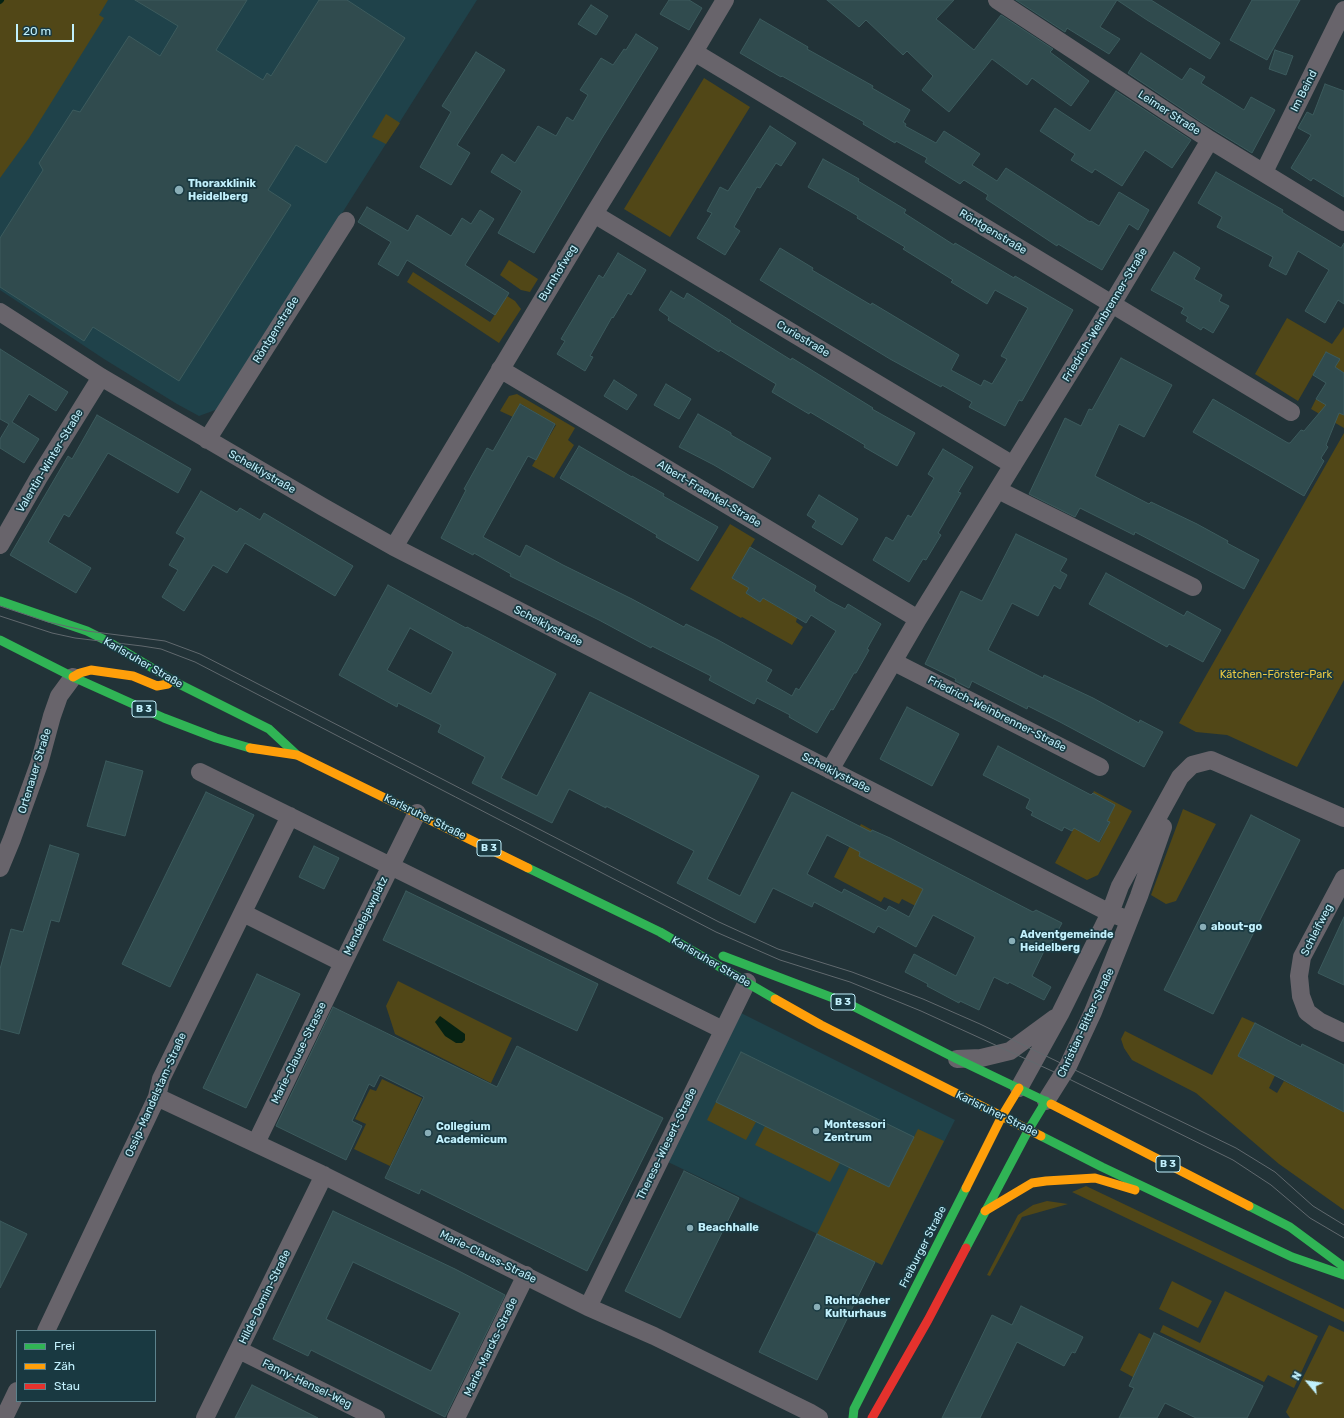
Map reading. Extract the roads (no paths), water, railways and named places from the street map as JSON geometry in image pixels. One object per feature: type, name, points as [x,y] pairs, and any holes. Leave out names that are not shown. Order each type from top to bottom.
[{"type":"main road","name":"Karlsruher Straße","points":[[0,601],[87,631],[177,683],[269,729],[297,755],[660,932],[821,1024],[1174,1202],[1292,1257],[1344,1275]]},
{"type":"main road","name":"Karlsruher Straße","points":[[0,640],[73,677],[164,718],[216,738],[257,750],[297,755]]},
{"type":"main road","name":"B 3","points":[[73,677],[91,670],[133,676],[157,686],[177,683]]},
{"type":"main road","name":"Karlsruher Straße","points":[[660,932],[849,1004],[957,1059],[1046,1101],[1290,1227],[1344,1267]]},
{"type":"main road","name":"Freiburger Straße","points":[[853,1418],[854,1409],[1002,1116],[1019,1088]]},
{"type":"main road","points":[[872,1418],[925,1325],[984,1211],[1046,1101]]},
{"type":"main road","points":[[984,1211],[1032,1183],[1095,1178],[1174,1202]]},
{"type":"street","name":"Burnhofweg","points":[[394,547],[724,0]]},
{"type":"street","name":"Leimer Straße","points":[[999,1],[1210,140],[1344,222]]},
{"type":"street","name":"Im Beind","points":[[1264,172],[1344,10]]},
{"type":"street","name":"Röntgenstraße","points":[[694,52],[1292,412]]},
{"type":"street","name":"Friedrich-Weinbrenner-Straße","points":[[830,770],[918,619],[1112,304],[1210,140]]},
{"type":"street","name":"Curiestraße","points":[[594,214],[1013,465]]},
{"type":"street","name":"Röntgenstraße","points":[[207,440],[346,221]]},
{"type":"street","name":"Schelklystraße","points":[[0,312],[101,378],[394,547],[1110,912]]},
{"type":"street","name":"Albert-Fraenkel-Straße","points":[[500,369],[918,619]]},
{"type":"street","name":"Valentin-Winter-Straße","points":[[0,545],[39,476],[101,378]]},
{"type":"street","points":[[998,490],[1193,587]]},
{"type":"street","name":"Friedrich-Weinbrenner-Straße","points":[[894,662],[1100,767]]},
{"type":"street","name":"Ortenauer Straße","points":[[0,868],[39,764],[52,716],[60,696],[73,677]]},
{"type":"street","points":[[1019,1088],[1060,1014],[1110,912],[1120,886],[1180,777],[1192,765],[1210,760],[1344,818]]},
{"type":"street","points":[[200,772],[723,1030]]},
{"type":"street","name":"Christian-Bitter-Straße","points":[[1046,1101],[1068,1066],[1093,1012],[1139,896],[1180,777]]},
{"type":"street","name":"Mendelejewplatz","points":[[243,913],[343,963],[417,813]]},
{"type":"street","name":"Ossip-Mandelstam-Straße","points":[[46,1330],[157,1097],[161,1079],[290,816]]},
{"type":"street","name":"Schleifweg","points":[[1344,878],[1302,957],[1299,976],[1301,996],[1307,1012],[1319,1021],[1344,1033]]},
{"type":"street","points":[[1110,912],[1129,920]]},
{"type":"street","name":"Marie-Clause-Strasse","points":[[256,1144],[343,963]]},
{"type":"street","name":"Therese-Wiesert-Straße","points":[[588,1307],[747,982]]},
{"type":"street","name":"Karlsruher Straße","points":[[957,1059],[980,1058],[1010,1051],[1060,1014]]},
{"type":"street","name":"Marie-Clauss-Straße","points":[[157,1097],[324,1175],[588,1307],[654,1336],[819,1418]]},
{"type":"street","name":"Hilde-Domin-Straße","points":[[205,1418],[324,1175]]},
{"type":"street","name":"Marie-Marcks-Straße","points":[[456,1418],[526,1276]]},
{"type":"street","name":"Fanny-Hensel-Weg","points":[[239,1350],[376,1418]]},
{"type":"street","points":[[4,1418],[16,1393]]},
{"type":"tram line","points":[[0,606],[48,622],[87,631],[165,641],[200,654],[719,922],[778,949],[852,972],[923,999],[980,1024],[1236,1148],[1275,1172],[1313,1206],[1344,1225]]},
{"type":"tram line","points":[[0,616],[52,633],[75,638],[161,649],[195,662],[716,932],[780,960],[850,982],[921,1011],[1063,1076],[1233,1160],[1271,1185],[1310,1218],[1344,1238]]},
{"type":"place","name":"Thoraxklinik Heidelberg","points":[[179,190]]},
{"type":"place","name":"about-go","points":[[1203,927]]},
{"type":"place","name":"Adventgemeinde Heidelberg","points":[[1012,941]]},
{"type":"place","name":"Montessori Zentrum","points":[[816,1131]]},
{"type":"place","name":"Collegium Academicum","points":[[428,1133]]},
{"type":"place","name":"Beachhalle","points":[[690,1228]]},
{"type":"place","name":"Rohrbacher Kulturhaus","points":[[817,1307]]},
{"type":"park label","name":"Kätchen-Förster-Park","points":[[1276,675]]}]
